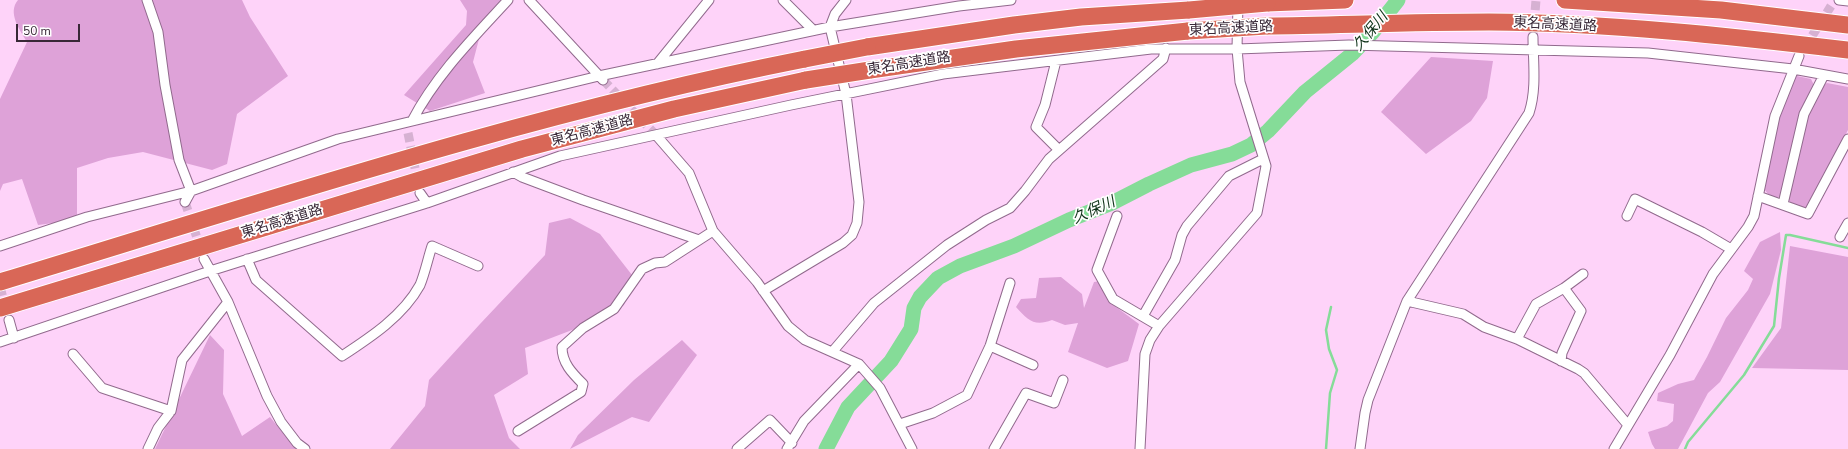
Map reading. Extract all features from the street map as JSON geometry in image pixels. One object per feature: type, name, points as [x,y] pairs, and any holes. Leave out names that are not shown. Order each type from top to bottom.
[{"type":"highway","name":"東名高速道路","points":[[0,282],[517,126],[711,78],[805,58],[867,47],[1066,19],[1267,4],[1345,0]]},
{"type":"highway","name":"東名高速道路","points":[[1565,0],[1722,10],[1848,26]]},
{"type":"highway","name":"東名高速道路","points":[[5,314],[522,149],[682,107],[806,80],[1016,48],[1188,31],[1266,26],[1490,22],[1639,29],[1716,35],[1848,50]]},
{"type":"street","points":[[147,0],[158,32],[165,85],[179,160],[191,191],[185,202]]},
{"type":"street","points":[[408,133],[408,122],[423,99],[452,62],[508,0]]},
{"type":"street","points":[[529,0],[601,78]]},
{"type":"street","points":[[657,64],[709,0]]},
{"type":"street","points":[[783,0],[813,30]]},
{"type":"street","points":[[763,291],[843,243],[852,235],[857,223],[859,202],[846,94],[830,27],[835,14],[846,0]]},
{"type":"street","points":[[0,246],[87,217],[191,191],[338,139],[657,64],[813,30],[959,6],[1011,0]]},
{"type":"street","points":[[1140,449],[1145,354],[1150,340],[1158,326],[1257,213],[1266,166],[1240,82],[1237,49],[1238,0]]},
{"type":"street","points":[[1835,2],[1848,1]]},
{"type":"street","points":[[1360,449],[1368,400],[1407,301],[1529,113],[1532,102],[1533,37]]},
{"type":"street","points":[[0,342],[210,271],[427,203],[560,156],[656,134],[943,74],[1166,48],[1237,49],[1349,45],[1648,53],[1793,68],[1848,80]]},
{"type":"street","points":[[833,351],[874,303],[947,245],[986,220],[1010,208],[1049,159],[1163,59],[1166,48]]},
{"type":"street","points":[[1614,449],[1670,355],[1713,274],[1730,249],[1748,227],[1754,216],[1775,116],[1799,56]]},
{"type":"street","points":[[1056,61],[1045,105],[1036,127],[1059,150]]},
{"type":"street","points":[[1783,204],[1804,114],[1824,75]]},
{"type":"street","points":[[656,134],[689,173],[712,231],[758,282],[763,291],[795,333],[805,340],[833,351],[859,364],[868,373],[880,388],[912,449]]},
{"type":"street","points":[[1758,196],[1808,214],[1848,139]]},
{"type":"street","points":[[1142,316],[1175,260],[1182,234],[1187,226],[1229,176],[1263,159]]},
{"type":"street","points":[[513,172],[522,177],[583,200],[699,240]]},
{"type":"street","points":[[420,193],[427,203]]},
{"type":"street","points":[[1627,216],[1635,199],[1702,232],[1730,249]]},
{"type":"street","points":[[1118,216],[1098,270],[1113,299],[1158,326]]},
{"type":"street","points":[[1840,237],[1848,223]]},
{"type":"street","points":[[518,431],[582,392],[583,384],[568,368],[562,355],[562,347],[583,328],[614,309],[642,269],[665,262],[712,231]]},
{"type":"street","points":[[247,259],[256,280],[342,356],[366,341],[400,311],[420,284],[432,246],[478,266]]},
{"type":"street","points":[[204,259],[228,302],[267,396],[281,422],[297,443],[305,449]]},
{"type":"street","points":[[1517,339],[1536,304],[1564,288],[1583,274]]},
{"type":"street","points":[[900,424],[933,413],[967,395],[990,346],[1010,283]]},
{"type":"street","points":[[1561,361],[1562,354],[1581,311],[1564,288]]},
{"type":"street","points":[[1407,301],[1463,314],[1484,327],[1517,339],[1584,373],[1628,425]]},
{"type":"street","points":[[148,449],[158,428],[171,411],[182,360],[228,302]]},
{"type":"street","points":[[5,314],[14,338]]},
{"type":"street","points":[[990,346],[1033,365]]},
{"type":"street","points":[[73,354],[102,388],[171,411]]},
{"type":"street","points":[[737,449],[770,420],[790,446],[804,421],[859,364]]},
{"type":"street","points":[[994,449],[1026,393],[1054,403],[1063,380]]},
{"type":"shaded area","points":[[18,0],[242,0],[250,17],[288,76],[237,114],[227,164],[212,170],[143,152],[108,158],[77,168],[77,220],[38,225],[22,179],[3,184],[0,191],[0,99],[27,42],[18,27],[14,16],[15,5]]},
{"type":"shaded area","points":[[460,0],[502,0],[479,39],[473,62],[485,93],[430,111],[404,95],[466,25],[467,11]]},
{"type":"shaded area","points":[[1431,57],[1493,61],[1487,98],[1471,121],[1426,154],[1381,112]]},
{"type":"shaded area","points":[[1797,76],[1811,79],[1814,85],[1781,196],[1776,198],[1768,194],[1764,189],[1780,116],[1794,77]]},
{"type":"shaded area","points":[[1827,83],[1848,87],[1848,130],[1809,206],[1804,208],[1791,204],[1788,198],[1808,116],[1822,86]]},
{"type":"shaded area","points":[[570,218],[600,234],[632,275],[624,305],[593,322],[525,348],[528,374],[494,395],[509,438],[520,449],[390,449],[425,406],[429,380],[545,255],[549,223]]},
{"type":"shaded area","points":[[1780,232],[1781,250],[1770,294],[1720,382],[1708,393],[1678,449],[1655,449],[1648,432],[1667,426],[1673,421],[1674,404],[1657,401],[1658,393],[1678,384],[1694,380],[1726,318],[1748,290],[1753,279],[1744,271],[1760,242]]},
{"type":"shaded area","points":[[1790,246],[1848,257],[1848,370],[1752,368],[1781,328]]},
{"type":"shaded area","points":[[1061,277],[1082,294],[1084,308],[1094,282],[1100,281],[1108,301],[1139,324],[1128,361],[1107,368],[1068,352],[1078,323],[1065,325],[1052,320],[1040,323],[1032,321],[1024,316],[1016,307],[1021,299],[1036,298],[1039,278]]},
{"type":"shaded area","points":[[210,335],[224,350],[223,394],[242,436],[270,417],[296,449],[155,449]]},
{"type":"shaded area","points":[[682,340],[697,355],[649,422],[632,417],[570,449],[578,435],[634,380]]},
{"type":"waterway","name":"久保川","points":[[826,449],[848,407],[891,361],[911,329],[914,308],[920,297],[938,278],[960,266],[1014,246],[1069,220],[1112,203],[1191,165],[1232,154],[1251,145],[1268,131],[1305,92],[1352,54],[1372,33],[1398,0]]},
{"type":"waterway","points":[[1685,449],[1688,442],[1744,375],[1774,326],[1779,278],[1786,235],[1848,248]]},
{"type":"waterway","points":[[1326,449],[1330,393],[1337,370],[1329,349],[1326,330],[1331,307]]},
{"type":"tunnel","points":[[1533,37],[1536,0]]},
{"type":"tunnel","points":[[1805,47],[1831,6]]},
{"type":"tunnel","points":[[603,80],[656,135]]},
{"type":"tunnel","points":[[408,133],[418,183]]},
{"type":"tunnel","points":[[185,202],[201,250]]},
{"type":"tunnel","points":[[0,287],[6,309]]}]
